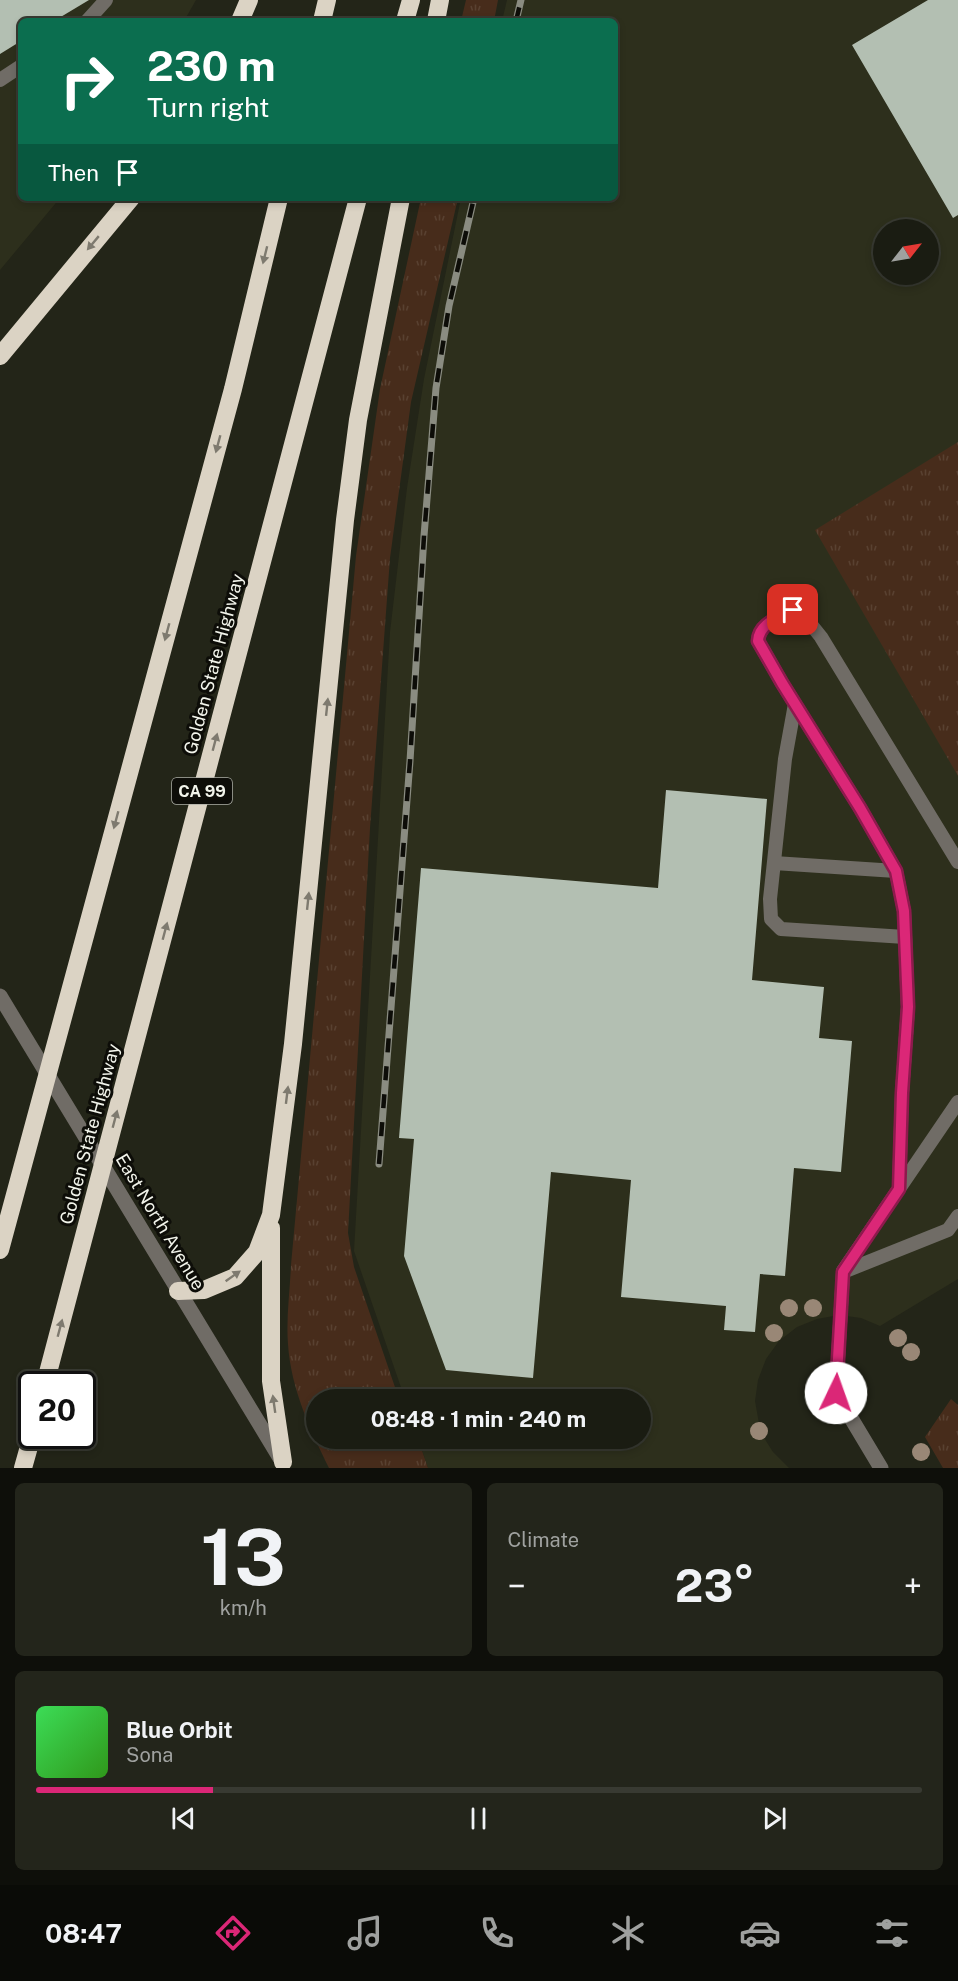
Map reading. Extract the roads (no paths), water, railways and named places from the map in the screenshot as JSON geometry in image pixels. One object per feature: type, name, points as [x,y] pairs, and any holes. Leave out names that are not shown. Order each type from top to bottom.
[{"type":"highway","points":[[241,18],[249,0]]},
{"type":"highway","points":[[323,18],[327,0]]},
{"type":"highway","points":[[406,18],[411,0]]},
{"type":"highway","points":[[437,18],[441,0]]},
{"type":"highway","points":[[0,356],[128,201]]},
{"type":"highway","points":[[0,1250],[233,388],[278,201]]},
{"type":"highway","name":"Golden State Highway","points":[[48,1371],[357,201]]},
{"type":"highway","points":[[285,1465],[271,1381],[271,1215],[293,1044],[345,520],[358,420],[400,201]]},
{"type":"highway","points":[[178,1291],[204,1290],[235,1277],[257,1252],[271,1215]]},
{"type":"highway","points":[[23,1468],[28,1449]]},
{"type":"street","name":"East North Avenue","points":[[0,996],[285,1465]]},
{"type":"street","points":[[836,1393],[881,1468]]},
{"type":"lane","points":[[90,18],[106,0]]},
{"type":"lane","points":[[0,80],[18,68]]},
{"type":"lane","points":[[899,1189],[908,1007],[904,911],[896,871],[758,641],[762,628],[793,610],[801,612],[821,637],[958,862]]},
{"type":"lane","points":[[795,704],[785,759],[770,900],[771,919],[781,929],[905,937]]},
{"type":"lane","points":[[774,863],[896,871]]},
{"type":"lane","points":[[836,1393],[843,1272],[958,1102]]},
{"type":"lane","points":[[843,1272],[948,1230],[958,1216]]},
{"type":"railway","points":[[517,18],[521,0]]},
{"type":"railway","points":[[379,1164],[436,388],[449,306],[473,201]]}]
